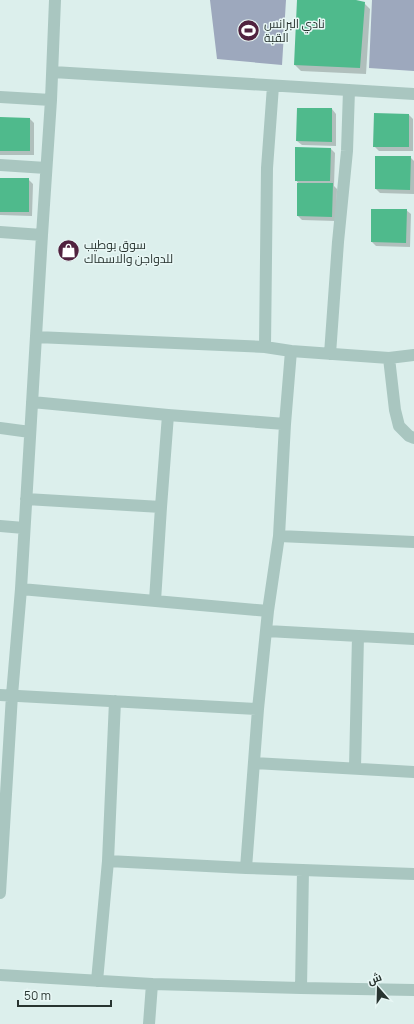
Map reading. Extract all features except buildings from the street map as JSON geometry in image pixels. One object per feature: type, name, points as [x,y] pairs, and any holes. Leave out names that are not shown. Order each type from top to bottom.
[{"type":"street","points":[[0,893],[6,695],[21,589],[53,72],[55,0]]},
{"type":"street","points":[[53,72],[414,94]]},
{"type":"street","points":[[265,347],[267,168],[273,86]]},
{"type":"street","points":[[330,354],[338,242],[347,151],[349,90]]},
{"type":"street","points":[[0,97],[51,100]]},
{"type":"street","points":[[0,165],[46,168]]},
{"type":"street","points":[[0,232],[42,235]]},
{"type":"street","points":[[36,337],[265,347],[290,351],[389,358],[414,355]]},
{"type":"street","points":[[246,868],[258,709],[268,611],[279,536],[290,351]]},
{"type":"street","points":[[389,358],[395,410],[399,426],[409,436],[414,438]]},
{"type":"street","points":[[32,402],[285,424]]},
{"type":"street","points":[[155,601],[168,415]]},
{"type":"street","points":[[0,428],[30,432]]},
{"type":"street","points":[[26,499],[161,506]]},
{"type":"street","points":[[0,526],[24,528]]},
{"type":"street","points":[[279,536],[414,542]]},
{"type":"street","points":[[21,589],[268,611]]},
{"type":"street","points":[[267,631],[414,639]]},
{"type":"street","points":[[355,768],[358,636]]},
{"type":"street","points":[[6,695],[258,709]]},
{"type":"street","points":[[97,981],[108,862],[115,701]]},
{"type":"street","points":[[254,763],[414,772]]},
{"type":"street","points":[[108,862],[414,874]]},
{"type":"street","points":[[301,988],[303,870]]},
{"type":"street","points":[[0,975],[152,984],[414,990]]},
{"type":"street","points":[[150,1024],[152,984]]},
{"type":"shaded area","name":"نادي البرانس القبة","points":[[210,0],[286,0],[282,65],[217,59]]},
{"type":"shaded area","points":[[372,0],[414,0],[414,71],[369,68]]},
{"type":"place","name":"نادي البرانس القبة","points":[[249,30]]},
{"type":"place","name":"سوق بوطيب للدواجن والاسماك","points":[[69,251]]}]
